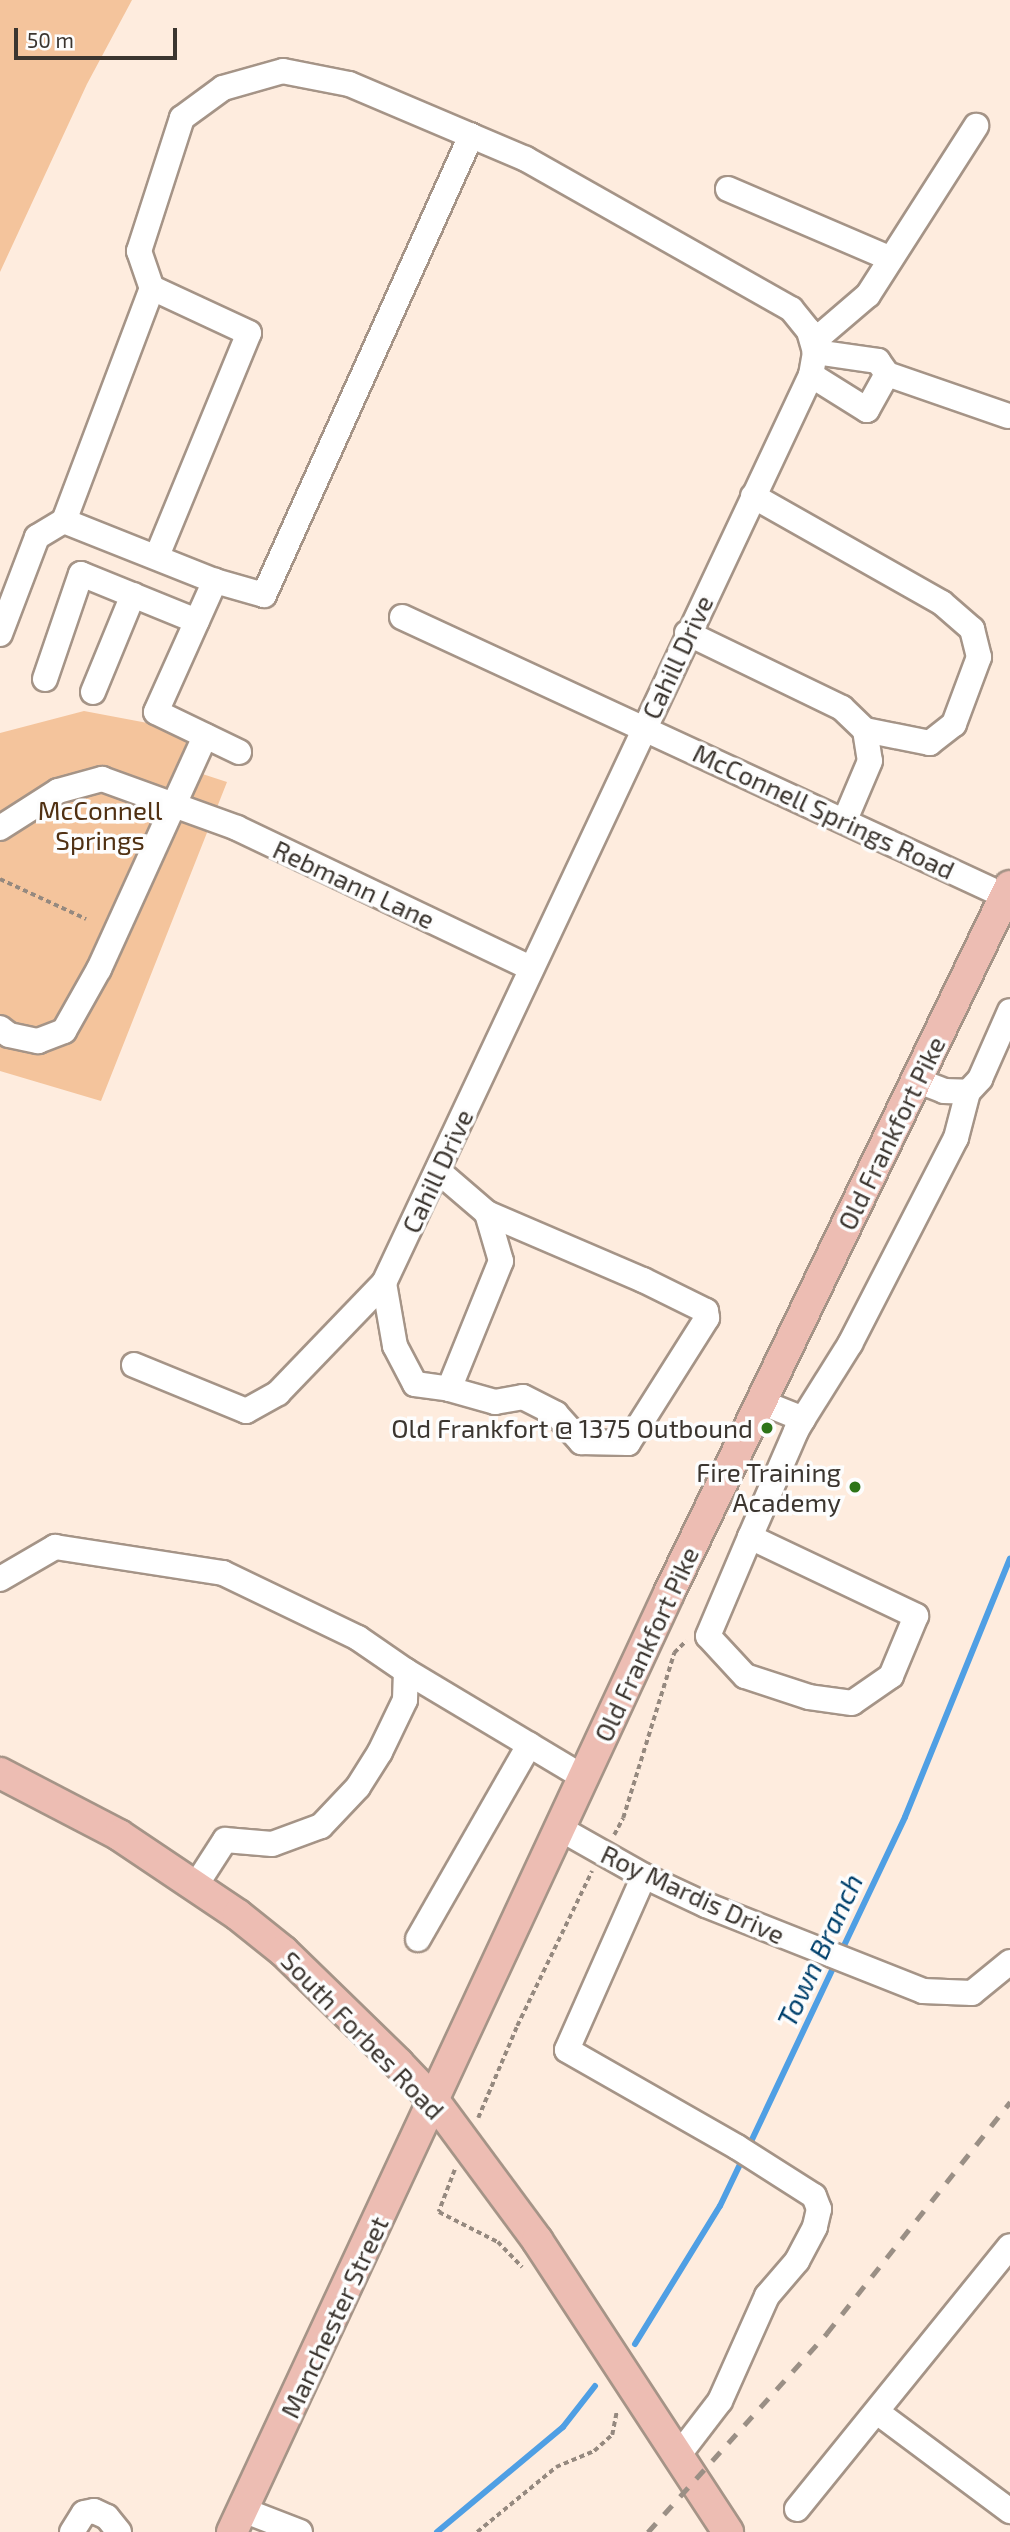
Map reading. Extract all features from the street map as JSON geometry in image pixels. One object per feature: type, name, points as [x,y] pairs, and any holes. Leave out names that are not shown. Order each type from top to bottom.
[{"type":"main road","name":"Old Frankfort Pike","points":[[435,2102],[583,1777],[1007,891]]},
{"type":"main road","name":"South Forbes Road","points":[[0,1773],[119,1835],[196,1885],[283,1951],[435,2102],[537,2240],[728,2532]]},
{"type":"main road","name":"Manchester Street","points":[[237,2521],[435,2102]]},
{"type":"street","points":[[0,634],[37,537],[64,521],[152,288],[139,251],[182,118],[223,88],[283,71],[349,84],[526,159],[772,298],[802,319],[813,356],[867,410],[887,374]]},
{"type":"street","points":[[813,356],[868,295],[976,126]]},
{"type":"street","points":[[64,521],[215,581],[264,595],[471,136]]},
{"type":"street","points":[[728,189],[891,259]]},
{"type":"street","points":[[152,288],[249,333],[157,556]]},
{"type":"street","points":[[813,356],[878,361],[887,374],[1008,416]]},
{"type":"street","name":"Cahill Drive","points":[[134,1365],[246,1411],[278,1394],[384,1283],[753,496],[813,356]]},
{"type":"street","points":[[687,633],[842,708],[865,730],[930,743],[954,724],[979,657],[972,629],[942,603],[753,496]]},
{"type":"street","points":[[45,679],[81,574],[197,621]]},
{"type":"street","points":[[215,581],[156,712],[239,752]]},
{"type":"street","points":[[93,692],[133,595]]},
{"type":"street","name":"McConnell Springs Road","points":[[402,617],[845,820],[1007,891]]},
{"type":"street","points":[[845,820],[870,761],[865,730]]},
{"type":"street","points":[[0,1028],[9,1035],[38,1041],[64,1031],[104,958],[205,736]]},
{"type":"street","name":"Rebmann Lane","points":[[0,828],[58,791],[102,779],[237,828],[531,968]]},
{"type":"street","points":[[750,1537],[916,1616],[891,1676],[852,1703],[809,1697],[745,1676],[708,1636],[750,1537],[803,1419],[850,1344],[956,1138],[968,1092],[980,1079],[1010,1011]]},
{"type":"street","points":[[916,1080],[944,1091],[968,1092]]},
{"type":"street","points":[[384,1283],[395,1346],[415,1384],[449,1389],[495,1402],[523,1397],[556,1414],[581,1442],[628,1443],[706,1318],[706,1311],[643,1280],[488,1213],[438,1171]]},
{"type":"street","points":[[449,1389],[501,1261],[488,1213]]},
{"type":"street","points":[[761,1402],[803,1419]]},
{"type":"street","points":[[0,1578],[55,1547],[223,1573],[358,1638],[406,1671],[583,1777]]},
{"type":"street","points":[[196,1885],[225,1840],[272,1844],[321,1826],[358,1787],[380,1752],[405,1700],[406,1671]]},
{"type":"street","points":[[418,1939],[529,1745]]},
{"type":"street","name":"Roy Mardis Drive","points":[[559,1828],[644,1876],[879,1976],[923,1991],[972,1993],[1010,1962]]},
{"type":"street","points":[[644,1876],[567,2050],[737,2147],[814,2196],[819,2209],[815,2227],[797,2261],[766,2296],[719,2401],[677,2457]]},
{"type":"street","points":[[797,2509],[1010,2246]]},
{"type":"street","points":[[877,2412],[1010,2511]]},
{"type":"street","points":[[72,2532],[84,2513],[94,2511],[107,2517],[119,2532]]},
{"type":"street","points":[[237,2521],[300,2532]]},
{"type":"path","points":[[0,879],[86,919]]},
{"type":"path","points":[[445,2192],[439,2211],[444,2217],[498,2242],[524,2270]]},
{"type":"path","points":[[477,2532],[556,2468],[594,2451],[612,2435],[618,2413],[614,2401]]},
{"type":"green space","points":[[0,0],[132,0],[87,84],[0,272]]},
{"type":"green space","name":"McConnell Springs","points":[[84,711],[190,731],[184,768],[227,782],[101,1101],[0,1071],[0,733]]},
{"type":"waterway","name":"Town Branch","points":[[841,1952],[905,1817],[1010,1559]]},
{"type":"waterway","name":"Town Branch","points":[[748,2148],[836,1962]]},
{"type":"waterway","name":"Town Branch","points":[[635,2344],[720,2206],[743,2158]]},
{"type":"waterway","name":"Town Branch","points":[[437,2532],[563,2427],[595,2386]]},
{"type":"railway","points":[[648,2532],[827,2333],[1010,2102]]},
{"type":"place","name":"Old Frankfort @ 1375 Outbound","points":[[767,1428]]},
{"type":"place","name":"Fire Training Academy","points":[[855,1487]]}]
